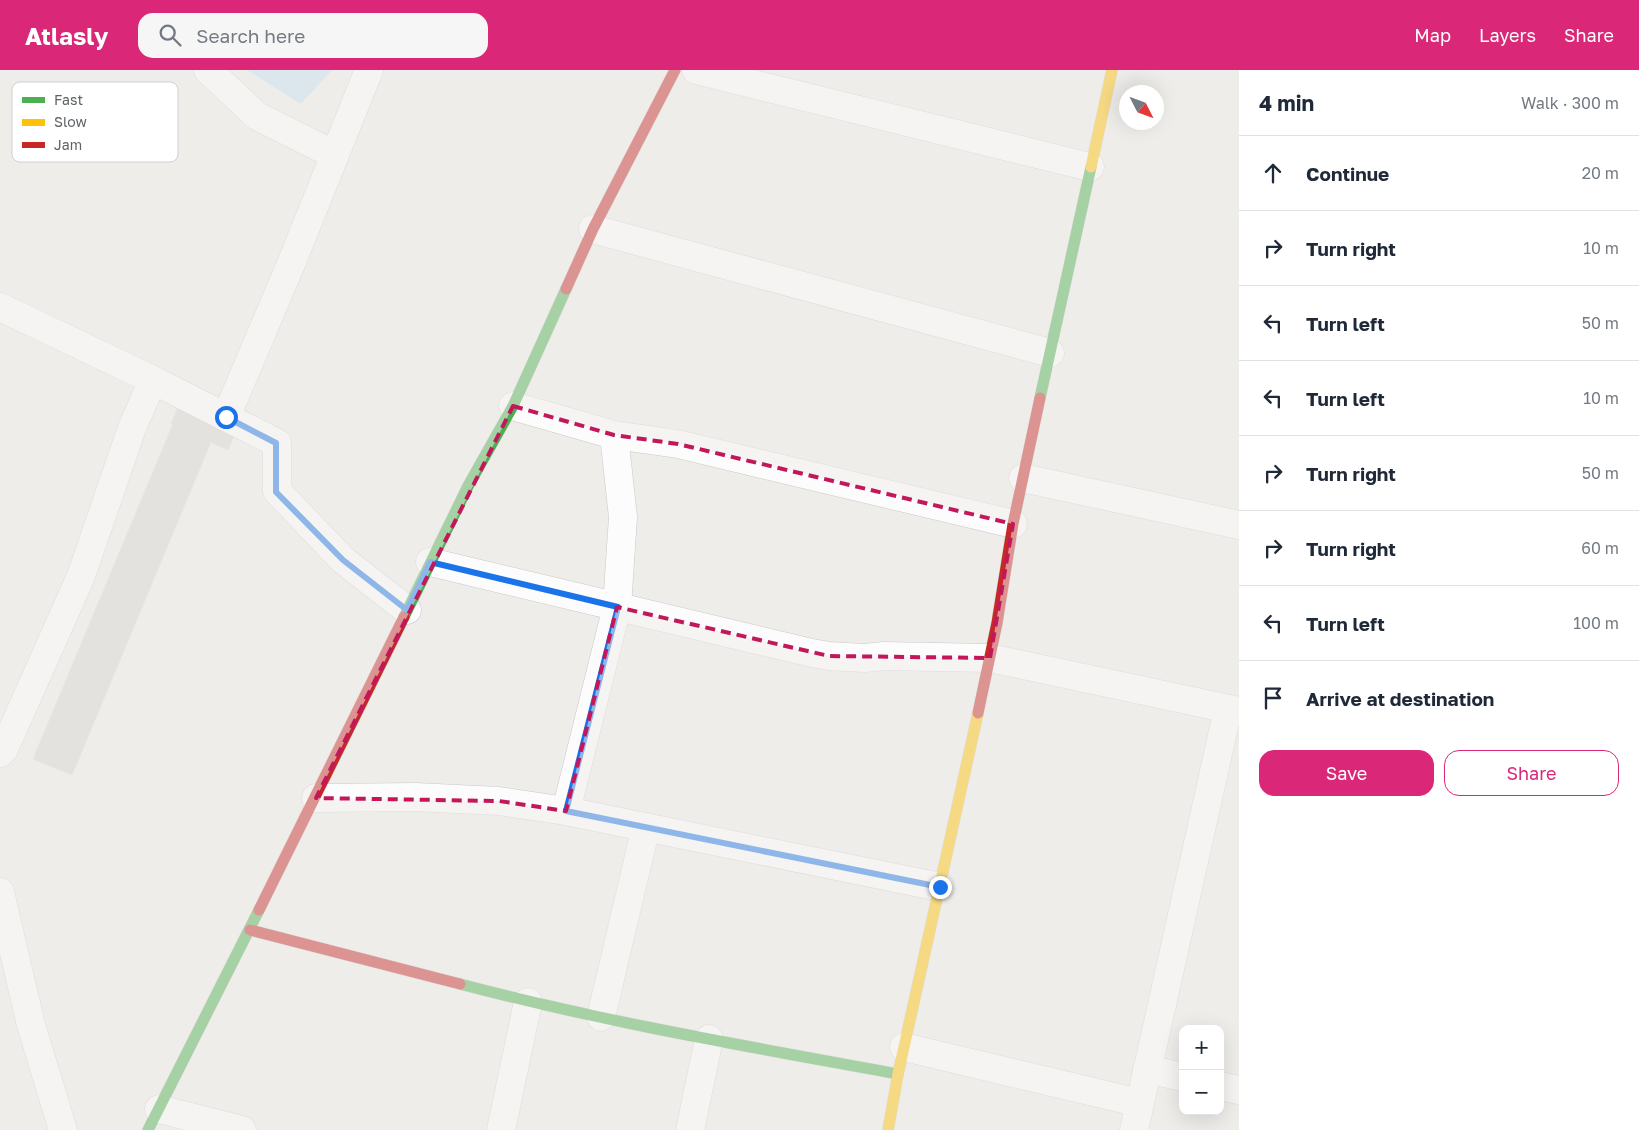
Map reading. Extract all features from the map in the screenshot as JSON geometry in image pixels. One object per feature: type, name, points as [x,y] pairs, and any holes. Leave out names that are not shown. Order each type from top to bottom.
[{"type":"street","points":[[208,70],[257,116],[335,155]]},
{"type":"street","points":[[226,417],[369,70]]},
{"type":"street","points":[[242,1130],[153,1120],[316,798],[468,486],[513,406],[593,229],[675,70]]},
{"type":"street","points":[[696,70],[1090,167]]},
{"type":"street","points":[[888,1130],[898,1074],[990,658],[1013,524],[1112,70]]},
{"type":"street","points":[[593,229],[1050,353]]},
{"type":"street","points":[[0,307],[153,380],[276,443],[276,492],[343,560],[407,610]]},
{"type":"street","points":[[0,753],[4,749],[81,576],[132,428],[153,380]]},
{"type":"street","points":[[513,406],[614,435],[678,444],[1013,524]]},
{"type":"street","points":[[566,811],[618,607],[623,517],[614,435]]},
{"type":"street","points":[[1024,478],[1239,525]]},
{"type":"street","points":[[430,562],[829,656],[864,658],[884,656],[990,658],[1233,710],[1134,1130]]},
{"type":"street","points":[[316,798],[415,797],[499,800],[566,811],[940,887]]},
{"type":"street","points":[[601,1017],[646,827]]},
{"type":"street","points":[[0,892],[31,1025],[63,1130]]},
{"type":"street","points":[[250,930],[528,1002],[709,1039],[898,1074]]},
{"type":"street","points":[[501,1130],[528,1002]]},
{"type":"street","points":[[690,1130],[709,1039]]},
{"type":"street","points":[[904,1047],[1140,1103]]},
{"type":"street","points":[[1147,1069],[1179,1076]]},
{"type":"street","points":[[1224,1087],[1239,1090]]},
{"type":"highlighted area","points":[[513,406],[614,435],[678,444],[1013,524],[990,658],[829,656],[617,607],[566,811],[499,801],[316,798]]},
{"type":"water","points":[[247,70],[332,70],[301,104]]},
{"type":"building","points":[[178,407],[236,431],[228,450],[211,442],[72,775],[33,759],[173,424],[171,424]]},
{"type":"traffic: fast","points":[[1040,398],[1091,167]]},
{"type":"traffic: fast","points":[[404,617],[468,486],[513,406],[566,289]]},
{"type":"traffic: fast","points":[[148,1130],[259,910]]},
{"type":"traffic: fast","points":[[460,984],[623,1022],[898,1074]]},
{"type":"traffic: slow","points":[[1091,167],[1112,70]]},
{"type":"traffic: slow","points":[[888,1130],[898,1074],[978,713]]},
{"type":"traffic: jam","points":[[566,289],[593,229],[675,70]]},
{"type":"traffic: jam","points":[[978,713],[997,623],[1013,524],[1040,398]]},
{"type":"traffic: jam","points":[[259,910],[404,617]]},
{"type":"traffic: jam","points":[[250,930],[460,984]]},
{"type":"route","points":[[226,417],[276,443],[276,492],[343,560],[407,610],[430,562],[618,607],[566,811],[940,887]]}]
